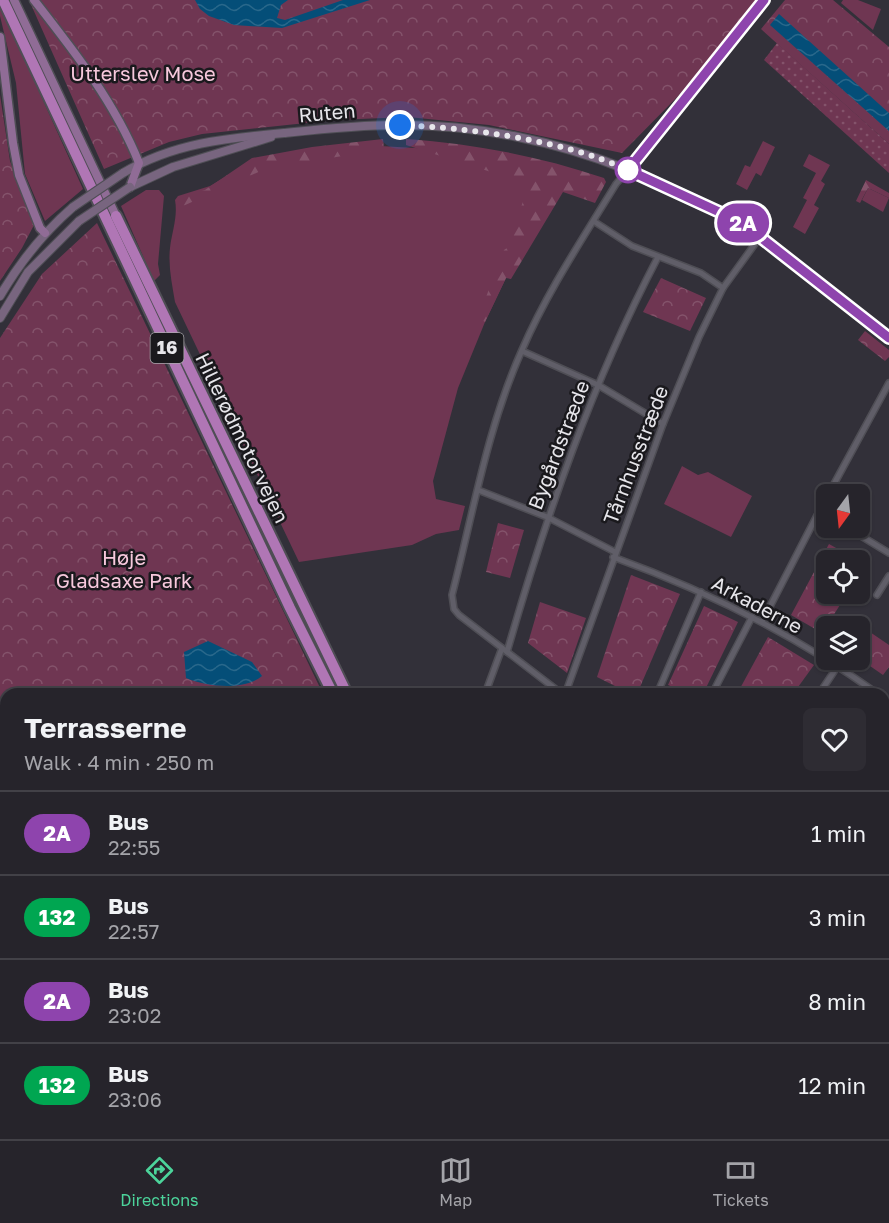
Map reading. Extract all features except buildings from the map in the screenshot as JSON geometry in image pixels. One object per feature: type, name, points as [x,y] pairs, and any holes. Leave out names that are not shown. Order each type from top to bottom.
[{"type":"highway","name":"Hillerødmotorvejen","points":[[3,0],[330,688]]},
{"type":"highway","name":"Hillerødmotorvejen","points":[[116,216],[344,688]]},
{"type":"main road","name":"Hillerødmotorvejen","points":[[14,0],[116,216]]},
{"type":"main road","points":[[34,0],[93,77],[139,163],[130,187]]},
{"type":"main road","points":[[0,37],[13,143],[20,175],[40,228],[45,233]]},
{"type":"street","points":[[554,688],[454,609],[452,595],[495,428],[522,351],[551,291],[616,184],[764,0]]},
{"type":"street","name":"Ruten","points":[[0,296],[45,233],[73,207],[139,163],[186,145],[216,139],[394,125],[466,130],[556,148],[604,160],[628,170],[683,197],[726,214],[760,237],[889,338]]},
{"type":"street","name":"Ruten","points":[[0,318],[28,272],[65,234],[130,187],[173,167],[287,132]]},
{"type":"street","points":[[595,222],[632,246],[701,273],[723,288]]},
{"type":"street","points":[[45,233],[57,236],[65,234]]},
{"type":"street","name":"Tårnhusstræde","points":[[567,688],[663,424],[723,288],[760,237]]},
{"type":"street","name":"Bygårdstræde","points":[[488,688],[504,650],[547,517],[598,385],[626,319],[658,258]]},
{"type":"street","points":[[522,351],[598,385],[663,424]]},
{"type":"street","points":[[834,484],[889,383]]},
{"type":"street","name":"Arkaderne","points":[[478,490],[547,517],[614,555],[701,592],[762,622],[816,654]]},
{"type":"street","points":[[762,622],[816,518]]},
{"type":"street","points":[[864,538],[887,552],[889,544]]},
{"type":"street","points":[[877,595],[889,576]]},
{"type":"street","points":[[660,688],[701,592]]},
{"type":"street","points":[[715,688],[752,617]]},
{"type":"street","points":[[823,688],[835,670]]},
{"type":"street","name":"Arkaderne","points":[[841,670],[867,688]]},
{"type":"green space","name":"Utterslev Mose","points":[[29,0],[757,0],[684,90],[622,153],[489,125],[408,117],[334,120],[202,134],[169,142],[104,169]]},
{"type":"green space","points":[[785,0],[833,0],[889,47],[889,144],[761,29]]},
{"type":"green space","points":[[843,0],[858,0],[881,9],[873,30],[841,3]]},
{"type":"green space","points":[[0,5],[83,189],[45,221],[25,174],[16,83],[0,16]]},
{"type":"green space","points":[[777,43],[889,144],[889,173],[764,60]]},
{"type":"green space","points":[[0,95],[10,161],[34,225],[0,281]]},
{"type":"green space","points":[[383,139],[384,149],[265,169],[183,206],[180,198],[205,190],[252,158],[312,147]]},
{"type":"green space","points":[[406,139],[457,144],[531,157],[604,178],[606,182],[595,203],[563,192],[511,279],[506,278],[485,322],[476,316],[483,305],[504,250],[507,248],[529,184],[406,145]]},
{"type":"green space","points":[[763,141],[775,147],[761,176],[756,173],[747,190],[736,184],[745,165],[750,167]]},
{"type":"green space","points":[[380,146],[433,149],[561,191],[506,278],[458,388],[433,481],[436,499],[465,506],[459,530],[436,534],[412,545],[299,562],[175,302],[170,248],[175,218],[175,200],[178,196],[210,186],[230,174]]},
{"type":"green space","points":[[809,154],[830,165],[821,181],[825,184],[814,205],[819,208],[805,234],[793,227],[807,200],[803,198],[816,173],[803,166]]},
{"type":"green space","points":[[866,180],[889,193],[889,198],[868,188],[860,203],[856,201]]},
{"type":"green space","points":[[868,188],[889,198],[883,212],[862,200]]},
{"type":"green space","points":[[146,190],[159,190],[164,196],[158,264],[160,275],[154,281],[121,206]]},
{"type":"green space","name":"Høje Gladsaxe Park","points":[[97,223],[320,688],[0,688],[0,338],[42,274]]},
{"type":"green space","points":[[661,278],[706,298],[690,331],[643,312]]},
{"type":"green space","points":[[865,331],[889,350],[889,357],[885,361],[858,340]]},
{"type":"green space","points":[[682,466],[698,475],[708,472],[752,496],[731,537],[664,504]]},
{"type":"green space","points":[[498,523],[524,530],[510,578],[486,572]]},
{"type":"green space","points":[[829,544],[840,550],[826,550]]},
{"type":"green space","points":[[816,568],[816,604],[841,604],[833,616],[816,616],[816,630],[791,615]]},
{"type":"green space","points":[[631,575],[680,594],[640,688],[619,688],[597,677]]},
{"type":"green space","points":[[540,602],[586,618],[567,673],[528,643]]},
{"type":"green space","points":[[704,606],[738,622],[706,688],[675,688],[668,685]]},
{"type":"green space","points":[[870,632],[889,645],[889,667],[883,675],[870,666]]},
{"type":"green space","points":[[768,637],[814,665],[797,688],[740,688]]},
{"type":"water","points":[[195,0],[288,0],[281,5],[277,18],[285,20],[343,0],[370,0],[282,28],[234,25],[209,16],[200,9]]},
{"type":"water","points":[[779,14],[889,113],[889,131],[770,25]]},
{"type":"water","points":[[208,641],[252,662],[262,676],[236,686],[204,684],[186,678],[184,652]]},
{"type":"bus line","name":"2A","points":[[764,0],[628,170],[741,222],[889,338]]},
{"type":"route","points":[[400,125],[437,126],[486,132],[604,160],[628,170]]}]
